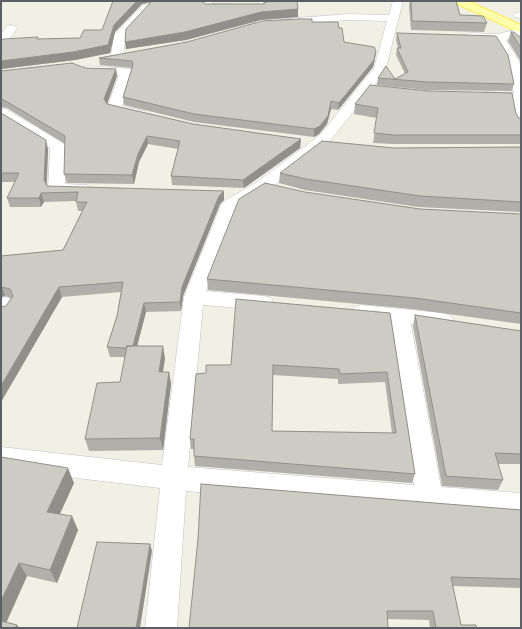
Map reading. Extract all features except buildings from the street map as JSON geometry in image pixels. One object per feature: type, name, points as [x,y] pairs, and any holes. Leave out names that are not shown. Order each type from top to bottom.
[{"type":"main road","points":[[459,1],[521,30]]},
{"type":"main road","points":[[484,1],[520,16]]},
{"type":"street","points":[[207,1],[206,6],[245,7],[263,4],[257,25],[348,17],[393,18]]},
{"type":"street","points":[[161,628],[174,478],[194,297],[230,205],[264,191],[326,143],[362,91],[380,69],[398,1]]},
{"type":"street","points":[[147,7],[120,35],[123,54],[75,65],[87,70],[127,72],[114,108],[155,118]]},
{"type":"street","points":[[1,43],[11,28]]},
{"type":"street","points":[[460,37],[499,38],[521,30]]},
{"type":"street","points":[[389,34],[405,35]]},
{"type":"street","points":[[499,38],[515,66],[520,85],[521,97],[517,102],[520,119]]},
{"type":"street","points":[[362,91],[380,90]]},
{"type":"street","points":[[474,96],[521,97]]},
{"type":"street","points":[[1,112],[58,146],[56,189],[95,190]]},
{"type":"street","points":[[296,141],[326,143]]},
{"type":"street","points":[[224,194],[264,191]]},
{"type":"street","points":[[194,297],[281,305]]},
{"type":"street","points":[[344,311],[399,316],[459,324]]},
{"type":"street","points":[[399,316],[429,498]]},
{"type":"street","points":[[1,458],[174,478],[521,506]]}]
